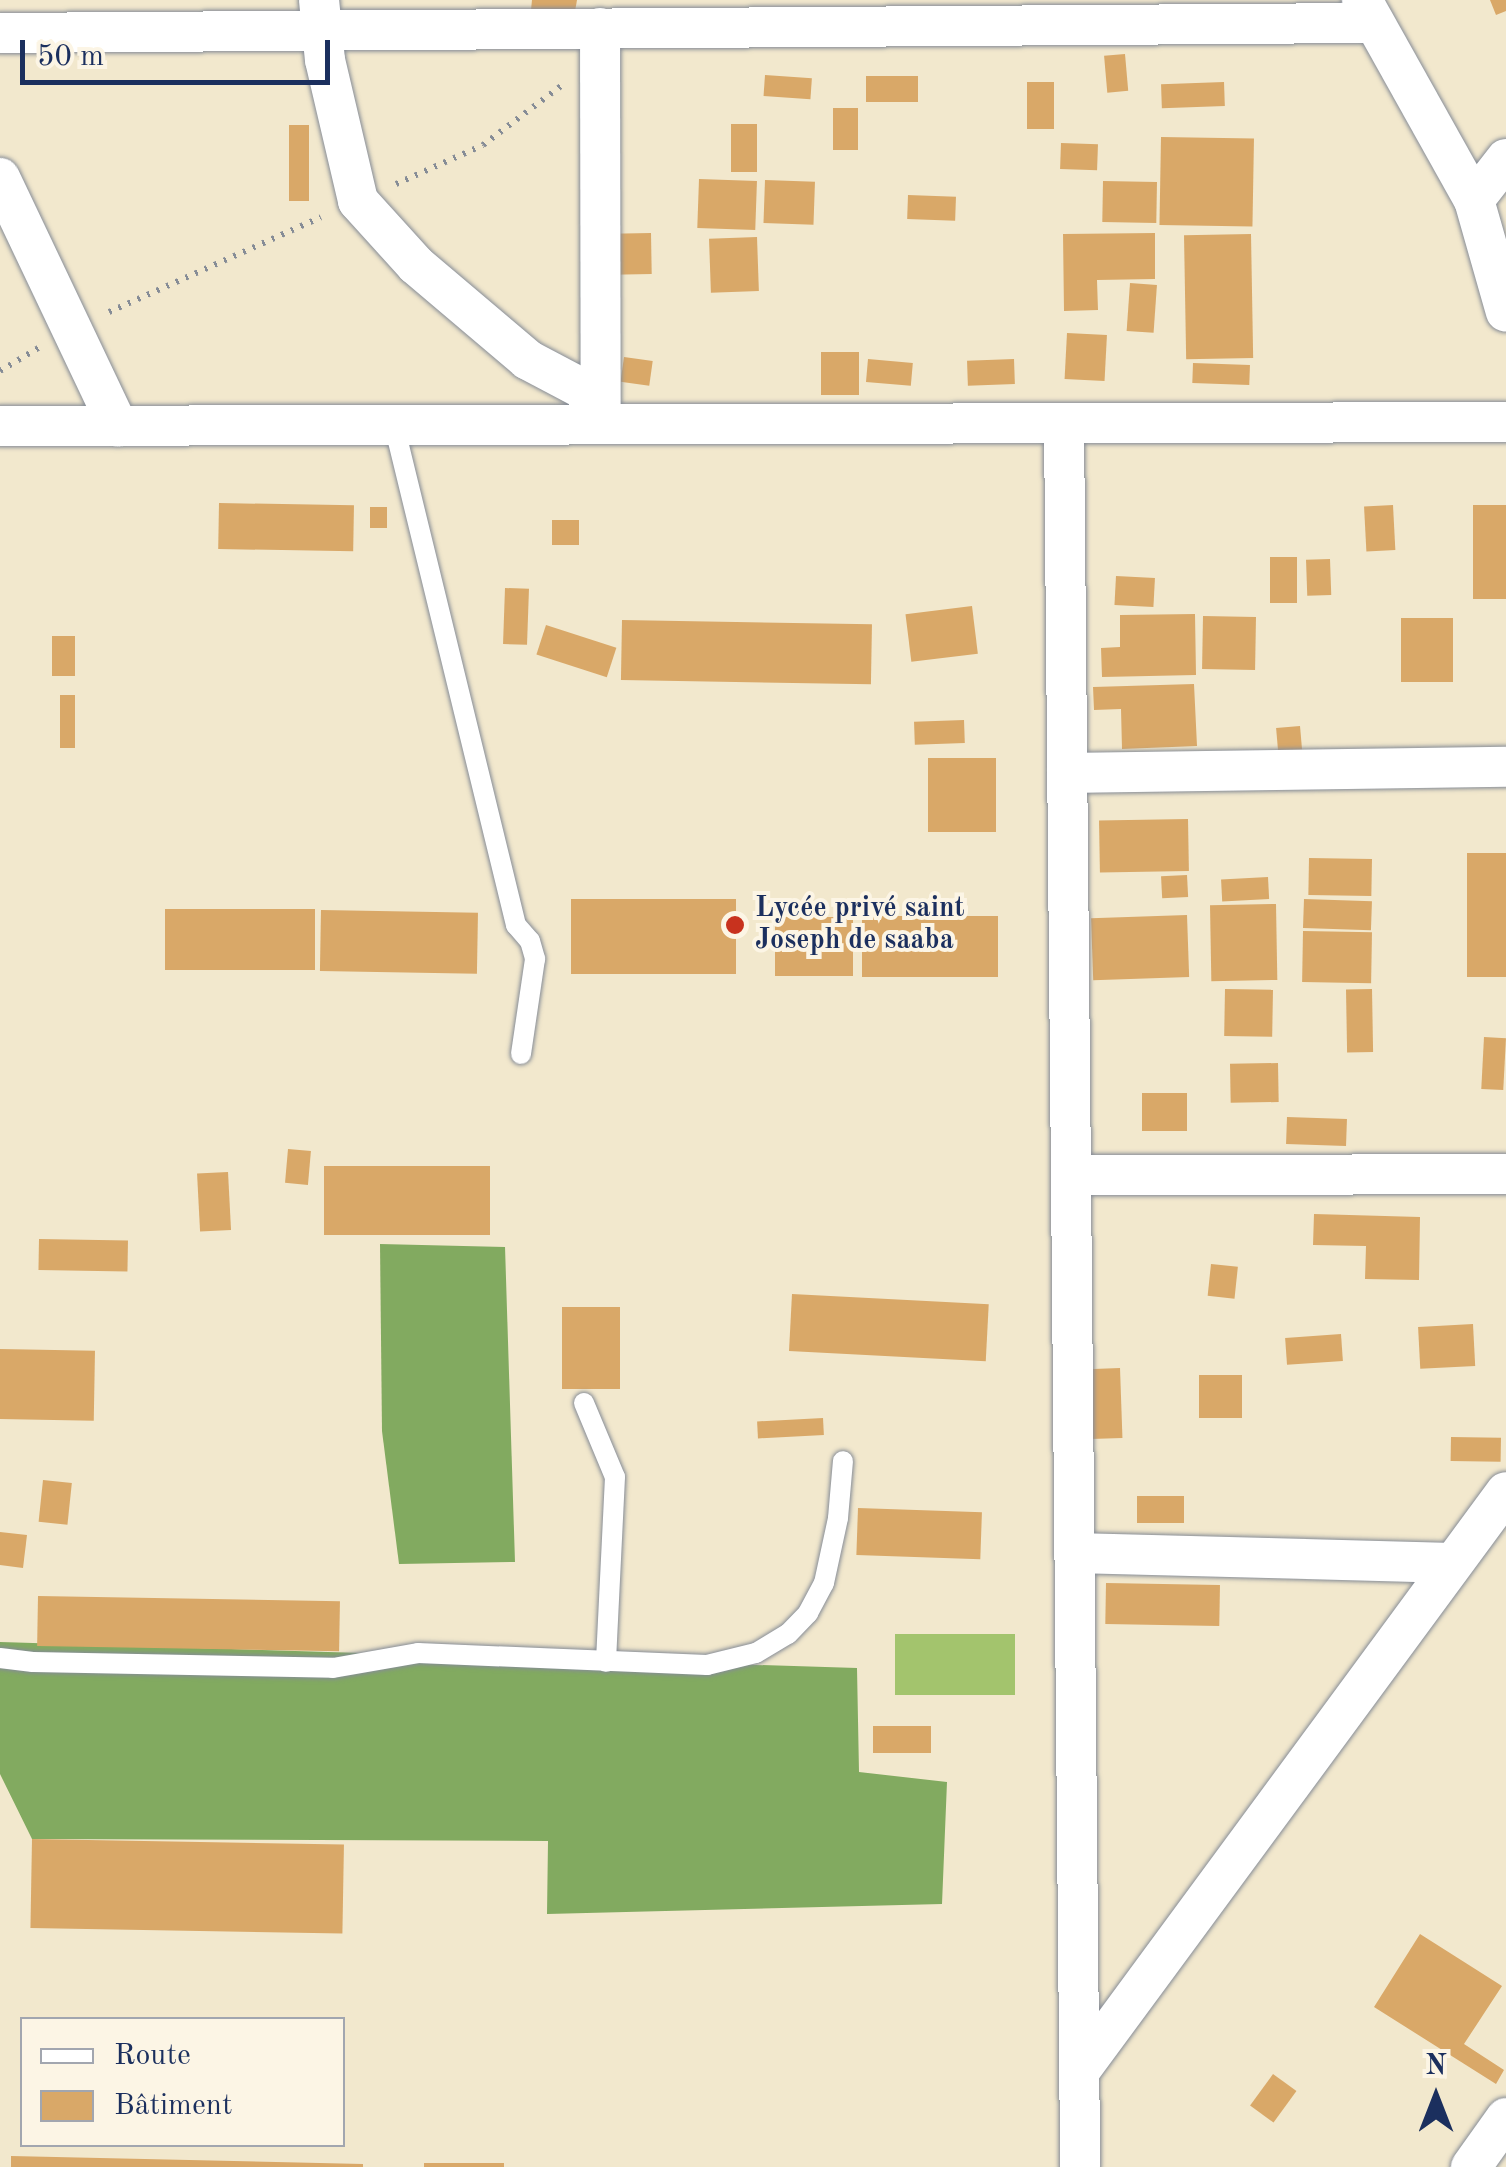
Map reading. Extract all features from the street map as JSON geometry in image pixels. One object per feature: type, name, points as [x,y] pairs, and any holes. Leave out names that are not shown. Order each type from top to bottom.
[{"type":"street","points":[[0,33],[320,17],[600,28],[854,13],[1368,12],[1474,200],[1506,312]]},
{"type":"street","points":[[320,17],[358,201],[416,265],[528,360],[600,411]]},
{"type":"street","points":[[600,28],[600,411]]},
{"type":"street","points":[[1474,200],[1506,158]]},
{"type":"street","points":[[0,178],[118,426]]},
{"type":"street","points":[[0,426],[394,425],[600,411],[1064,423],[1506,422]]},
{"type":"street","points":[[1064,423],[1080,2167]]},
{"type":"street","points":[[1067,772],[1506,767]]},
{"type":"street","points":[[1070,1175],[1506,1174]]},
{"type":"street","points":[[1078,2072],[1506,1492]]},
{"type":"street","points":[[1074,1553],[1453,1563]]},
{"type":"street","points":[[1471,2167],[1506,2118]]},
{"type":"lane","points":[[394,425],[516,925],[530,941],[536,959],[521,1054]]},
{"type":"lane","points":[[584,1403],[615,1477],[606,1662]]},
{"type":"lane","points":[[0,1658],[333,1668],[418,1654],[707,1665],[756,1654],[788,1634],[808,1613],[824,1583],[838,1518],[844,1461]]},
{"type":"green space","points":[[380,1244],[505,1247],[515,1562],[399,1564],[382,1431]]},
{"type":"green space","points":[[895,1634],[1015,1634],[1015,1695],[895,1695]]},
{"type":"green space","points":[[0,1642],[857,1668],[859,1772],[947,1782],[942,1904],[547,1914],[548,1841],[32,1839],[0,1774]]},
{"type":"building","points":[[532,0],[577,0],[574,17],[531,10]]},
{"type":"building","points":[[1490,0],[1506,0],[1506,11],[1496,15]]},
{"type":"building","points":[[1125,54],[1128,91],[1107,93],[1104,56]]},
{"type":"building","points":[[765,75],[812,78],[810,99],[764,96]]},
{"type":"building","points":[[866,76],[918,76],[918,102],[866,102]]},
{"type":"building","points":[[1027,82],[1054,82],[1054,129],[1027,129]]},
{"type":"building","points":[[1224,82],[1225,106],[1162,108],[1161,84]]},
{"type":"building","points":[[833,108],[858,108],[858,150],[833,150]]},
{"type":"building","points":[[731,124],[757,124],[757,172],[731,172]]},
{"type":"building","points":[[289,125],[309,125],[309,201],[289,201]]},
{"type":"building","points":[[1161,137],[1254,139],[1252,227],[1159,225]]},
{"type":"building","points":[[1061,143],[1098,144],[1097,170],[1060,169]]},
{"type":"building","points":[[699,179],[757,181],[755,230],[697,228]]},
{"type":"building","points":[[765,180],[815,182],[813,225],[763,223]]},
{"type":"building","points":[[1103,181],[1157,182],[1156,223],[1102,222]]},
{"type":"building","points":[[908,195],[956,197],[955,221],[907,219]]},
{"type":"building","points":[[651,233],[652,274],[612,275],[611,234]]},
{"type":"building","points":[[1155,233],[1155,279],[1097,280],[1098,310],[1064,311],[1063,234]]},
{"type":"building","points":[[1251,234],[1253,358],[1186,359],[1184,235]]},
{"type":"building","points":[[757,237],[759,291],[711,293],[709,239]]},
{"type":"building","points":[[1130,283],[1157,285],[1154,333],[1127,331]]},
{"type":"building","points":[[1067,333],[1107,335],[1105,381],[1065,379]]},
{"type":"building","points":[[821,352],[859,352],[859,395],[821,395]]},
{"type":"building","points":[[624,357],[653,361],[649,386],[621,382]]},
{"type":"building","points":[[868,359],[913,363],[911,386],[866,382]]},
{"type":"building","points":[[1014,359],[1015,384],[968,386],[967,361]]},
{"type":"building","points":[[1193,363],[1250,365],[1249,385],[1192,383]]},
{"type":"building","points":[[219,503],[354,505],[353,551],[218,549]]},
{"type":"building","points":[[1393,505],[1395,550],[1366,551],[1364,507]]},
{"type":"building","points":[[1473,505],[1506,505],[1506,599],[1473,599]]},
{"type":"building","points":[[370,507],[387,507],[387,528],[370,528]]},
{"type":"building","points":[[552,520],[579,520],[579,545],[552,545]]},
{"type":"building","points":[[1270,557],[1297,557],[1297,603],[1270,603]]},
{"type":"building","points":[[1330,559],[1331,595],[1307,596],[1306,560]]},
{"type":"building","points":[[1116,576],[1155,578],[1153,607],[1114,605]]},
{"type":"building","points":[[505,588],[529,589],[527,645],[503,644]]},
{"type":"building","points":[[972,606],[978,654],[911,662],[905,614]]},
{"type":"building","points":[[1195,614],[1196,675],[1102,677],[1101,648],[1120,647],[1120,615]]},
{"type":"building","points":[[1203,616],[1256,617],[1255,670],[1202,669]]},
{"type":"building","points":[[1401,618],[1453,618],[1453,682],[1401,682]]},
{"type":"building","points":[[622,620],[872,624],[871,684],[621,680]]},
{"type":"building","points":[[546,625],[616,648],[607,677],[536,654]]},
{"type":"building","points":[[52,636],[75,636],[75,676],[52,676]]},
{"type":"building","points":[[1194,684],[1197,746],[1122,749],[1121,709],[1094,710],[1093,687]]},
{"type":"building","points":[[60,695],[75,695],[75,748],[60,748]]},
{"type":"building","points":[[964,720],[965,743],[915,745],[914,722]]},
{"type":"building","points":[[1300,726],[1302,751],[1278,753],[1276,728]]},
{"type":"building","points":[[928,758],[996,758],[996,832],[928,832]]},
{"type":"building","points":[[1188,819],[1189,871],[1100,873],[1099,821]]},
{"type":"building","points":[[1467,853],[1506,853],[1506,977],[1467,977]]},
{"type":"building","points":[[1309,858],[1372,859],[1371,896],[1308,895]]},
{"type":"building","points":[[1187,875],[1188,897],[1162,898],[1161,876]]},
{"type":"building","points":[[1268,877],[1269,899],[1222,901],[1221,879]]},
{"type":"building","points":[[571,899],[736,899],[736,974],[571,974]]},
{"type":"building","points":[[1304,899],[1372,901],[1371,930],[1303,928]]},
{"type":"building","points":[[1276,904],[1277,980],[1211,981],[1210,905]]},
{"type":"building","points":[[165,909],[315,909],[315,970],[165,970]]},
{"type":"building","points":[[321,910],[478,913],[477,974],[320,971]]},
{"type":"building","points":[[1187,915],[1189,977],[1093,980],[1091,918]]},
{"type":"building","points":[[862,916],[998,916],[998,977],[862,977]]},
{"type":"building","points":[[775,917],[853,917],[853,976],[775,976]]},
{"type":"building","points":[[1303,931],[1372,932],[1371,983],[1302,982]]},
{"type":"building","points":[[1225,989],[1273,990],[1272,1037],[1224,1036]]},
{"type":"building","points":[[1346,989],[1372,989],[1373,1052],[1347,1052]]},
{"type":"building","points":[[1484,1037],[1506,1038],[1503,1090],[1481,1089]]},
{"type":"building","points":[[1278,1063],[1279,1102],[1231,1103],[1230,1064]]},
{"type":"building","points":[[1142,1093],[1187,1093],[1187,1131],[1142,1131]]},
{"type":"building","points":[[1287,1117],[1347,1119],[1346,1146],[1286,1144]]},
{"type":"building","points":[[288,1149],[311,1151],[308,1185],[285,1183]]},
{"type":"building","points":[[324,1166],[490,1166],[490,1235],[324,1235]]},
{"type":"building","points":[[228,1172],[231,1230],[200,1232],[197,1174]]},
{"type":"building","points":[[1314,1214],[1420,1217],[1419,1280],[1365,1279],[1366,1246],[1313,1245]]},
{"type":"building","points":[[39,1239],[128,1241],[127,1272],[38,1270]]},
{"type":"building","points":[[1211,1264],[1238,1267],[1235,1299],[1208,1296]]},
{"type":"building","points":[[792,1294],[989,1304],[986,1361],[789,1351]]},
{"type":"building","points":[[562,1307],[620,1307],[620,1389],[562,1389]]},
{"type":"building","points":[[1473,1324],[1475,1366],[1420,1369],[1418,1327]]},
{"type":"building","points":[[1341,1334],[1343,1361],[1287,1365],[1285,1338]]},
{"type":"building","points":[[0,1349],[95,1351],[94,1421],[0,1419]]},
{"type":"building","points":[[1120,1368],[1122,1438],[1082,1439],[1080,1369]]},
{"type":"building","points":[[1199,1375],[1242,1375],[1242,1418],[1199,1418]]},
{"type":"building","points":[[823,1418],[824,1435],[758,1438],[757,1421]]},
{"type":"building","points":[[1451,1437],[1501,1438],[1501,1462],[1451,1461]]},
{"type":"building","points":[[43,1480],[72,1483],[67,1525],[39,1522]]},
{"type":"building","points":[[1137,1496],[1184,1496],[1184,1523],[1137,1523]]},
{"type":"building","points":[[858,1508],[982,1512],[980,1559],[856,1555]]},
{"type":"building","points":[[0,1532],[27,1535],[23,1568],[0,1565]]},
{"type":"building","points":[[1106,1583],[1220,1585],[1219,1626],[1105,1624]]},
{"type":"building","points":[[38,1596],[340,1601],[339,1651],[37,1646]]},
{"type":"building","points":[[873,1726],[931,1726],[931,1753],[873,1753]]},
{"type":"building","points":[[32,1839],[344,1844],[342,1933],[30,1928]]},
{"type":"building","points":[[1420,1934],[1502,1986],[1464,2044],[1504,2070],[1496,2084],[1374,2007]]},
{"type":"building","points":[[1273,2074],[1296,2091],[1274,2123],[1250,2106]]},
{"type":"building","points":[[11,2156],[363,2164],[363,2167],[11,2167]]},
{"type":"building","points":[[424,2163],[504,2163],[504,2167],[424,2167]]},
{"type":"place","name":"Lycée privé saint Joseph de saaba","points":[[735,925]]}]
